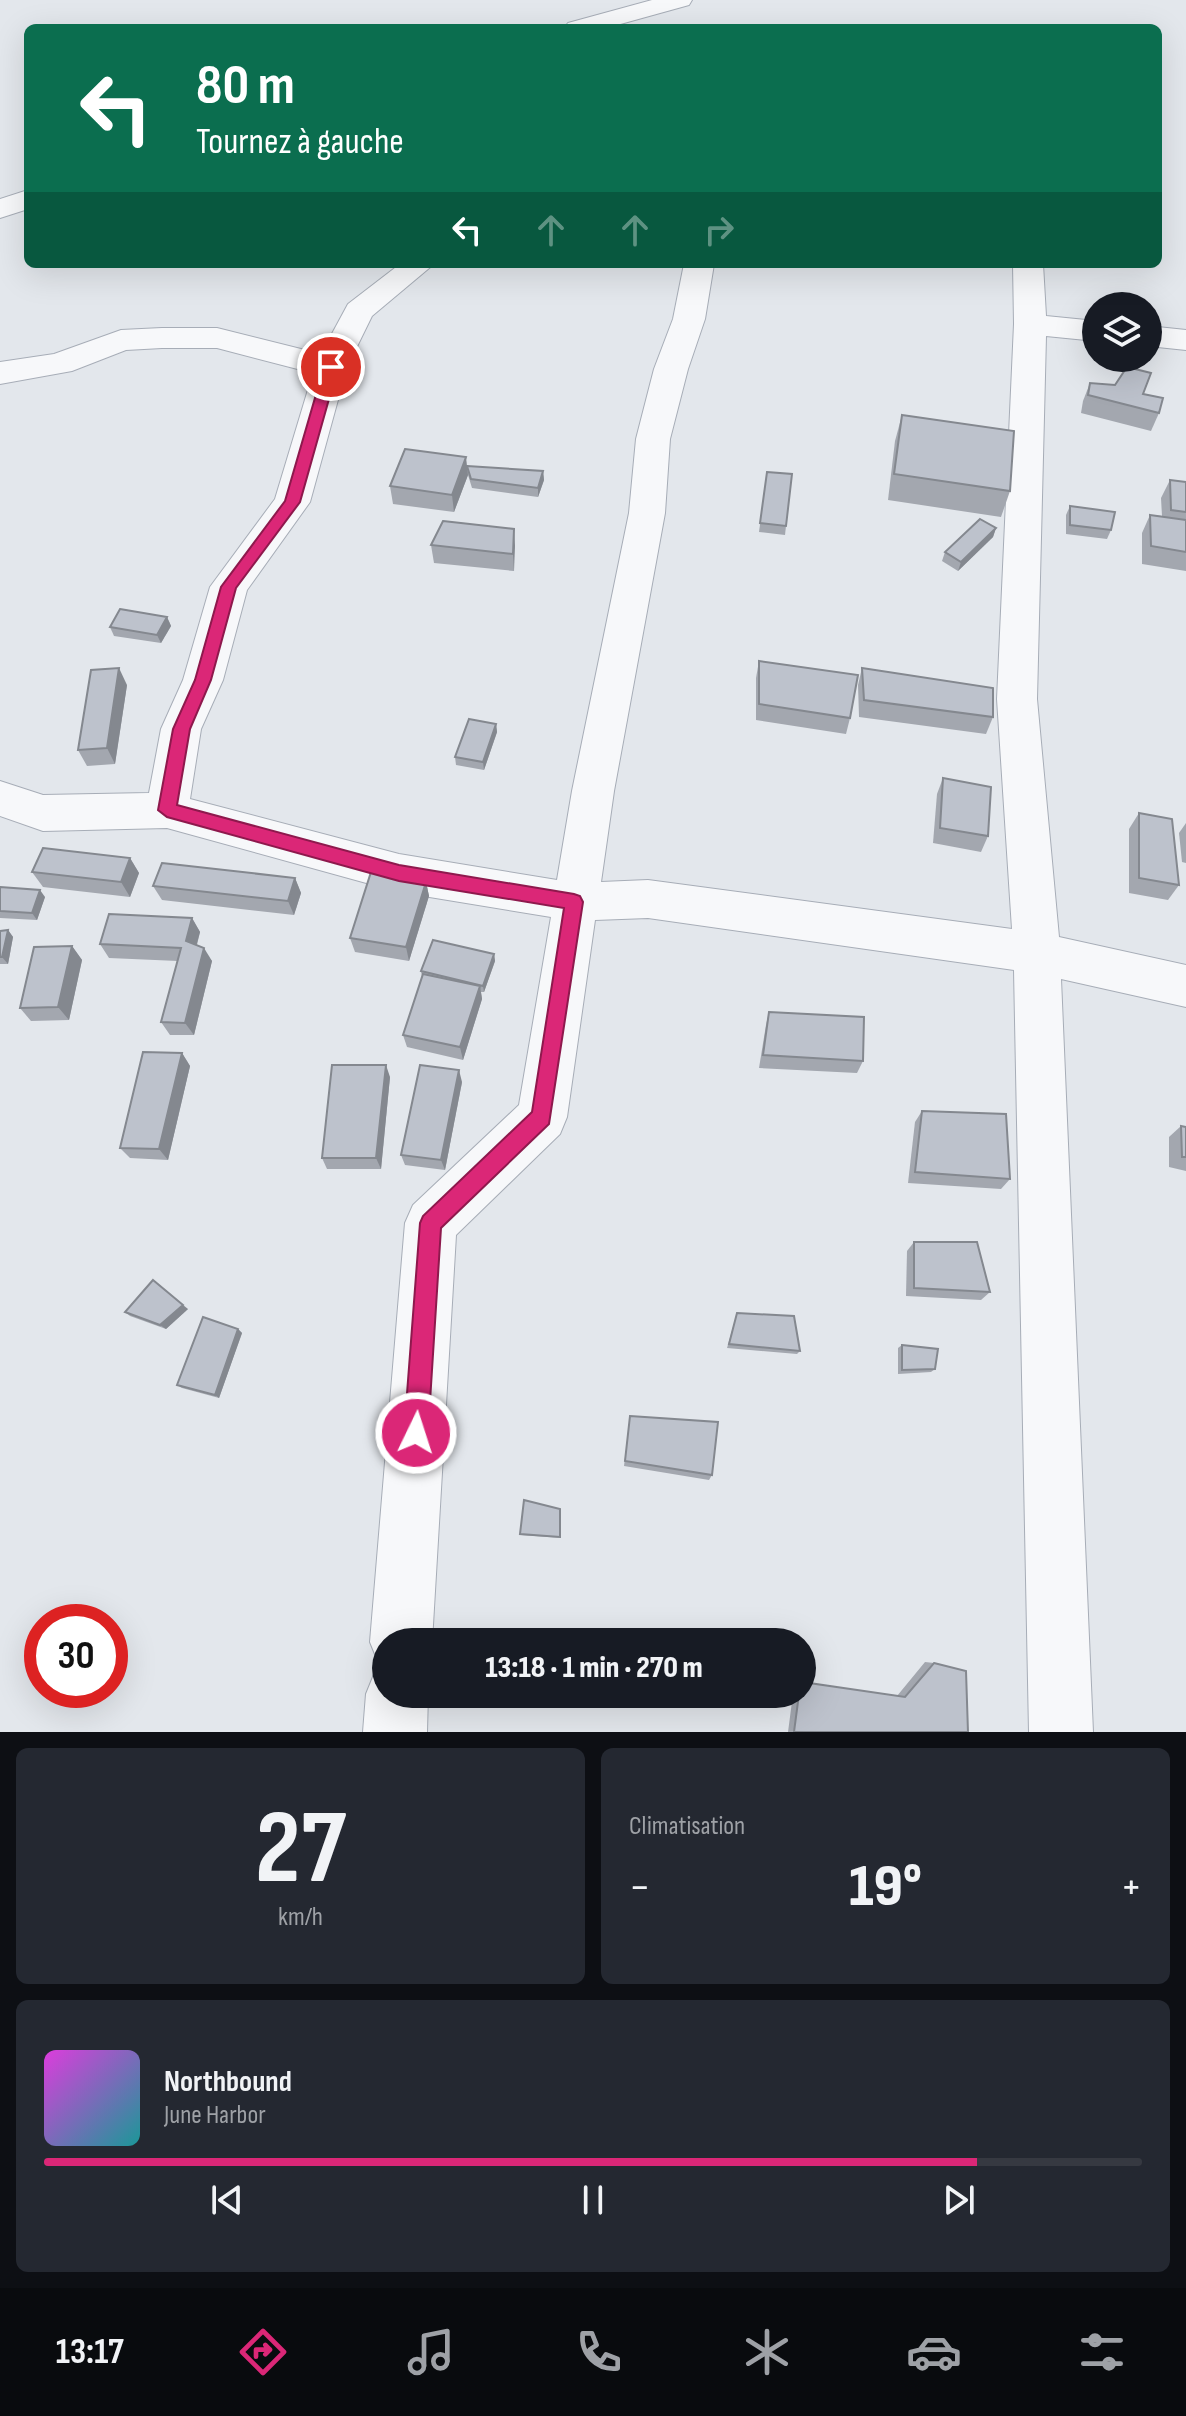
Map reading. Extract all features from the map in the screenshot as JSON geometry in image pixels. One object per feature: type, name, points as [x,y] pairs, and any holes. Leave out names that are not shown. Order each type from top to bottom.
[{"type":"street","points":[[592,24],[680,0]]},
{"type":"street","points":[[0,209],[24,200]]},
{"type":"street","points":[[167,810],[181,729],[203,680],[229,587],[292,502],[331,367],[359,311],[414,268]]},
{"type":"street","points":[[402,1628],[431,1223],[542,1117],[574,902],[618,653],[647,513],[653,439],[671,369],[689,319],[698,268]]},
{"type":"street","points":[[1028,268],[1030,324],[1017,699],[1037,953],[1061,1732]]},
{"type":"street","points":[[1030,324],[1082,330]]},
{"type":"street","points":[[1162,337],[1186,340]]},
{"type":"street","points":[[0,373],[60,364],[121,340],[162,338],[217,338],[331,367]]},
{"type":"street","points":[[0,798],[43,813],[167,810],[399,873],[574,902],[648,899],[1037,953],[1186,986]]},
{"type":"street","points":[[395,1732],[396,1708]]},
{"type":"building","points":[[1124,372],[1151,373],[1143,394],[1163,398],[1159,413],[1088,395],[1090,383],[1115,385]]},
{"type":"building","points":[[902,415],[1014,431],[1010,491],[894,474]]},
{"type":"building","points":[[405,449],[466,457],[452,495],[390,486]]},
{"type":"building","points":[[467,466],[543,471],[538,488],[471,479]]},
{"type":"building","points":[[767,472],[792,474],[786,526],[760,523]]},
{"type":"building","points":[[1170,480],[1186,482],[1186,512],[1171,510]]},
{"type":"building","points":[[1070,506],[1115,512],[1111,530],[1070,525]]},
{"type":"building","points":[[1150,515],[1186,520],[1186,552],[1151,546]]},
{"type":"building","points":[[980,519],[996,528],[961,562],[945,552]]},
{"type":"building","points":[[443,521],[514,529],[513,554],[431,545]]},
{"type":"building","points":[[120,609],[167,617],[157,635],[110,627]]},
{"type":"building","points":[[759,661],[858,675],[850,718],[759,704]]},
{"type":"building","points":[[119,668],[107,748],[78,750],[91,670]]},
{"type":"building","points":[[862,668],[993,688],[993,717],[864,700]]},
{"type":"building","points":[[469,719],[496,724],[483,762],[455,757]]},
{"type":"building","points":[[943,778],[991,787],[988,836],[940,828]]},
{"type":"building","points":[[1139,813],[1172,819],[1179,885],[1139,878]]},
{"type":"building","points":[[43,848],[130,858],[121,882],[32,872]]},
{"type":"building","points":[[162,863],[295,878],[288,901],[153,886]]},
{"type":"building","points":[[371,872],[426,882],[406,947],[350,938]]},
{"type":"building","points":[[0,887],[40,890],[32,913],[0,911]]},
{"type":"building","points":[[109,914],[192,918],[186,941],[204,948],[185,1023],[161,1022],[181,948],[100,944]]},
{"type":"building","points":[[8,930],[2,957],[0,957],[0,931]]},
{"type":"building","points":[[433,940],[494,954],[483,986],[421,971]]},
{"type":"building","points":[[72,946],[58,1007],[20,1008],[34,947]]},
{"type":"building","points":[[423,974],[480,986],[460,1047],[403,1035]]},
{"type":"building","points":[[769,1012],[864,1017],[863,1061],[763,1055]]},
{"type":"building","points":[[143,1052],[182,1053],[159,1149],[120,1148]]},
{"type":"building","points":[[332,1065],[386,1065],[376,1158],[322,1158]]},
{"type":"building","points":[[420,1065],[459,1070],[441,1160],[401,1155]]},
{"type":"building","points":[[922,1111],[1006,1114],[1010,1179],[915,1172]]},
{"type":"building","points":[[1181,1126],[1186,1127],[1186,1157],[1182,1157]]},
{"type":"building","points":[[914,1242],[977,1242],[990,1292],[914,1288]]},
{"type":"building","points":[[153,1280],[183,1305],[160,1325],[125,1312]]},
{"type":"building","points":[[737,1313],[794,1316],[800,1351],[729,1344]]},
{"type":"building","points":[[203,1317],[238,1329],[215,1395],[177,1385]]},
{"type":"building","points":[[902,1345],[938,1349],[935,1369],[902,1370]]},
{"type":"building","points":[[630,1416],[718,1422],[712,1475],[625,1461]]},
{"type":"building","points":[[524,1500],[560,1509],[560,1537],[520,1534]]},
{"type":"building","points":[[934,1663],[966,1671],[968,1732],[794,1732],[797,1708],[816,1708],[816,1684],[905,1697]]},
{"type":"route","points":[[331,367],[292,502],[229,587],[203,680],[181,729],[167,810],[399,873],[574,902],[542,1117],[431,1223],[416,1433]]}]
